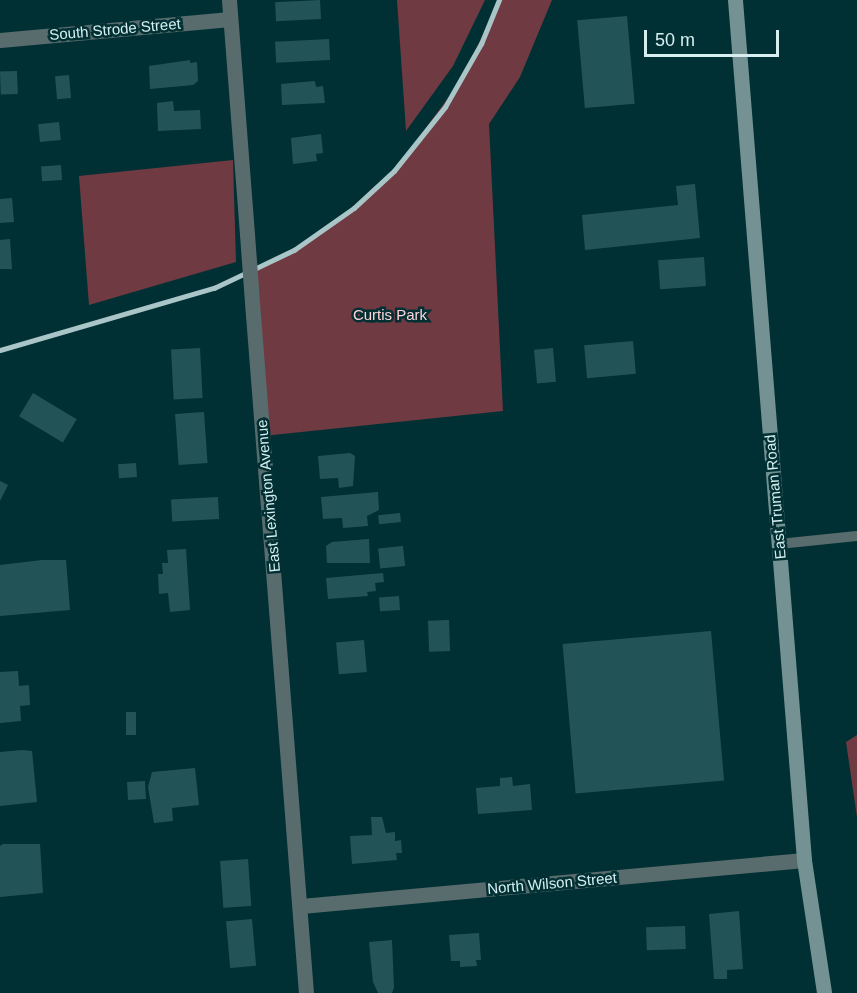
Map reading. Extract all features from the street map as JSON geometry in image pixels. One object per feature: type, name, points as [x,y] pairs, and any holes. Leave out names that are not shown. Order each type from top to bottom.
[{"type":"main road","name":"East Truman Road","points":[[735,0],[804,860],[824,993]]},
{"type":"street","name":"East Lexington Avenue","points":[[229,0],[306,993]]},
{"type":"street","name":"South Strode Street","points":[[0,40],[230,19]]},
{"type":"street","name":"North Wilson Street","points":[[301,906],[804,860]]},
{"type":"lane","points":[[779,544],[857,536]]},
{"type":"green space","points":[[397,0],[485,0],[453,66],[406,131]]},
{"type":"green space","name":"Curtis Park","points":[[499,0],[552,0],[520,77],[489,124],[503,411],[263,436],[250,274],[294,250],[353,208],[394,171],[462,79]]},
{"type":"green space","points":[[233,160],[236,262],[89,305],[79,176]]},
{"type":"green space","points":[[857,735],[857,817],[846,742]]},
{"type":"building","points":[[320,0],[321,19],[276,21],[275,2]]},
{"type":"building","points":[[627,16],[635,104],[585,108],[577,20]]},
{"type":"building","points":[[329,39],[330,60],[276,63],[275,42]]},
{"type":"building","points":[[190,60],[190,63],[197,62],[198,81],[193,85],[150,89],[149,66]]},
{"type":"building","points":[[17,71],[18,94],[1,95],[0,72]]},
{"type":"building","points":[[69,75],[71,98],[57,99],[55,76]]},
{"type":"building","points":[[315,81],[316,87],[323,86],[325,103],[282,105],[281,84]]},
{"type":"building","points":[[173,101],[174,111],[200,110],[201,129],[158,131],[157,103]]},
{"type":"building","points":[[59,122],[61,140],[40,142],[38,124]]},
{"type":"building","points":[[321,134],[323,153],[316,154],[317,161],[293,164],[291,138]]},
{"type":"building","points":[[61,165],[62,180],[42,181],[41,166]]},
{"type":"building","points":[[695,184],[700,238],[585,250],[582,215],[678,205],[676,186]]},
{"type":"building","points":[[12,198],[14,222],[0,223],[0,199]]},
{"type":"building","points":[[10,239],[12,269],[0,269],[0,240]]},
{"type":"building","points":[[704,257],[706,286],[660,289],[658,260]]},
{"type":"building","points":[[633,341],[636,374],[587,378],[584,345]]},
{"type":"building","points":[[200,348],[203,398],[174,399],[171,350]]},
{"type":"building","points":[[553,348],[556,382],[537,384],[534,350]]},
{"type":"building","points":[[33,393],[77,419],[63,442],[19,416]]},
{"type":"building","points":[[204,412],[208,463],[179,465],[175,414]]},
{"type":"building","points":[[350,453],[355,456],[353,486],[339,488],[338,478],[320,479],[318,456]]},
{"type":"building","points":[[136,463],[137,477],[119,478],[118,464]]},
{"type":"building","points":[[0,481],[8,485],[0,501]]},
{"type":"building","points":[[378,492],[379,510],[367,516],[368,526],[343,528],[342,518],[323,519],[321,497]]},
{"type":"building","points":[[218,497],[219,519],[172,521],[171,499]]},
{"type":"building","points":[[400,513],[401,522],[379,524],[378,515]]},
{"type":"building","points":[[369,539],[370,563],[327,563],[326,546],[332,542]]},
{"type":"building","points":[[403,546],[405,566],[380,569],[378,549]]},
{"type":"building","points":[[186,549],[190,610],[170,612],[168,593],[159,594],[158,574],[163,574],[162,563],[168,563],[167,550]]},
{"type":"building","points":[[42,560],[66,560],[70,610],[0,616],[0,565]]},
{"type":"building","points":[[383,573],[384,582],[375,583],[376,591],[367,592],[368,596],[328,599],[326,578]]},
{"type":"building","points":[[399,596],[400,610],[380,611],[379,597]]},
{"type":"building","points":[[449,620],[450,651],[429,652],[428,621]]},
{"type":"building","points":[[711,631],[724,780],[576,793],[563,644]]},
{"type":"building","points":[[364,640],[367,672],[339,674],[336,642]]},
{"type":"building","points":[[18,671],[19,686],[29,685],[30,705],[20,706],[21,721],[0,723],[0,672]]},
{"type":"building","points":[[126,712],[136,712],[136,735],[126,735]]},
{"type":"building","points":[[32,751],[37,802],[0,806],[0,752]]},
{"type":"building","points":[[195,768],[199,805],[172,808],[173,821],[154,823],[148,787],[152,772]]},
{"type":"building","points":[[512,777],[513,786],[530,784],[532,810],[478,814],[476,788],[500,786],[500,778]]},
{"type":"building","points":[[145,781],[146,799],[128,800],[127,782]]},
{"type":"building","points":[[371,817],[382,817],[386,833],[395,832],[395,841],[401,840],[402,853],[396,853],[397,860],[352,864],[350,836],[372,835]]},
{"type":"building","points":[[3,844],[40,844],[43,893],[0,897],[0,846]]},
{"type":"building","points":[[248,859],[251,906],[223,908],[220,861]]},
{"type":"building","points":[[739,911],[743,969],[727,970],[727,979],[714,979],[709,914]]},
{"type":"building","points":[[252,919],[256,966],[230,968],[226,921]]},
{"type":"building","points":[[685,926],[686,949],[647,950],[646,927]]},
{"type":"building","points":[[479,933],[481,960],[476,960],[477,966],[460,967],[460,961],[451,961],[449,935]]},
{"type":"building","points":[[392,940],[394,988],[392,993],[378,993],[373,982],[369,942]]},
{"type":"railway","points":[[0,350],[214,288],[294,250],[354,208],[394,171],[445,107],[481,44],[499,0]]}]
